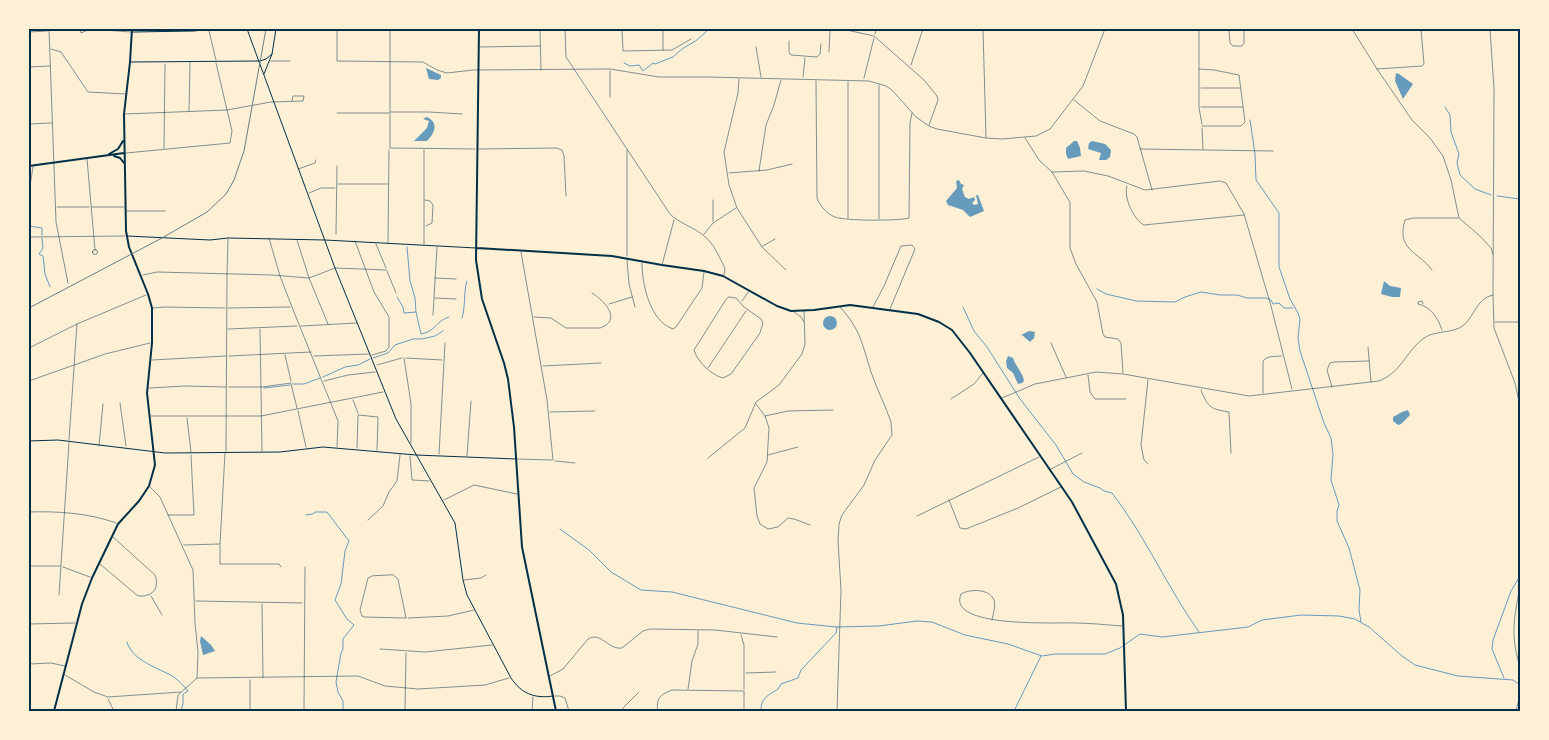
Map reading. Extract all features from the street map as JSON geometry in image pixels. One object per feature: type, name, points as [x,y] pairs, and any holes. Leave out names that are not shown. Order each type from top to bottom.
[{"type":"main road","points":[[479,29],[480,70],[476,248],[478,278],[482,300],[508,379],[524,565],[556,711]]},
{"type":"main road","points":[[54,711],[86,592],[111,536],[118,524],[149,486],[155,465],[148,388],[152,343],[152,308],[127,236],[124,114],[132,30]]},
{"type":"main road","points":[[106,156],[118,149],[124,138]]},
{"type":"main road","points":[[29,166],[124,154]]},
{"type":"main road","points":[[112,155],[120,158],[125,164]]},
{"type":"main road","points":[[476,248],[627,258],[704,271],[724,276],[777,306],[791,311],[850,305],[890,309],[918,314],[943,324],[952,330],[962,341],[1062,486],[1086,525],[1116,584],[1122,605],[1126,711]]},
{"type":"street","points":[[49,29],[57,236],[68,283]]},
{"type":"street","points":[[80,29],[83,33],[89,29],[172,32],[209,29],[232,132],[231,140],[227,143],[164,148],[124,154]]},
{"type":"street","points":[[246,29],[376,372],[396,419],[455,523],[465,588],[511,678],[518,688],[533,696],[543,698],[563,697],[569,711]]},
{"type":"street","points":[[264,75],[272,54],[276,29]]},
{"type":"street","points":[[337,29],[337,61],[425,62],[437,70],[447,73],[480,70],[610,70],[659,77],[864,80],[879,83],[897,94],[912,113],[929,126],[986,138],[1024,137],[1041,134],[1050,129],[1086,80],[1105,29]]},
{"type":"street","points":[[388,243],[390,29]]},
{"type":"street","points":[[540,29],[541,70]]},
{"type":"street","points":[[566,29],[566,56],[674,218],[703,235],[712,244],[726,268],[724,276]]},
{"type":"street","points":[[622,29],[623,52],[677,48],[692,39]]},
{"type":"street","points":[[663,29],[663,50]]},
{"type":"street","points":[[829,52],[830,29]]},
{"type":"street","points":[[842,29],[874,36],[924,80],[937,96],[938,104],[929,126]]},
{"type":"street","points":[[864,80],[876,29]]},
{"type":"street","points":[[910,67],[923,29]]},
{"type":"street","points":[[983,29],[986,138]]},
{"type":"street","points":[[1199,29],[1199,88],[1203,150]]},
{"type":"street","points":[[1229,29],[1230,43],[1242,46],[1244,43],[1244,29]]},
{"type":"street","points":[[1352,29],[1412,120],[1430,138],[1443,156],[1452,181],[1459,218],[1481,237],[1491,248],[1493,255]]},
{"type":"street","points":[[1377,69],[1422,66],[1424,64],[1421,29]]},
{"type":"street","points":[[1490,29],[1494,86],[1494,328],[1515,383],[1520,406]]},
{"type":"street","points":[[29,32],[49,31]]},
{"type":"street","points":[[789,41],[789,52],[791,55],[817,57],[820,54],[821,44]]},
{"type":"street","points":[[480,47],[540,46]]},
{"type":"street","points":[[756,47],[761,78]]},
{"type":"street","points":[[50,49],[61,52],[88,92],[126,94]]},
{"type":"street","points":[[261,67],[261,62],[272,54]]},
{"type":"street","points":[[802,79],[805,56]]},
{"type":"street","points":[[130,62],[216,62],[259,61],[266,59]]},
{"type":"street","points":[[269,61],[290,61]]},
{"type":"street","points":[[164,148],[165,62]]},
{"type":"street","points":[[189,112],[190,62]]},
{"type":"street","points":[[29,67],[50,66]]},
{"type":"street","points":[[1199,69],[1238,74],[1246,122],[1243,125],[1202,126]]},
{"type":"street","points":[[610,70],[610,97]]},
{"type":"street","points":[[740,78],[725,144],[724,159],[729,185],[737,208],[762,247],[786,270]]},
{"type":"street","points":[[759,171],[766,125],[781,79]]},
{"type":"street","points":[[816,79],[817,198],[821,206],[831,215],[838,218],[907,219],[910,216],[910,123],[912,113]]},
{"type":"street","points":[[848,80],[848,219]]},
{"type":"street","points":[[879,83],[879,219]]},
{"type":"street","points":[[1199,88],[1241,88]]},
{"type":"street","points":[[124,114],[227,110],[274,101],[292,101],[303,101],[304,96],[293,96],[292,101]]},
{"type":"street","points":[[1072,99],[1100,121],[1134,134],[1137,137],[1152,190]]},
{"type":"street","points":[[1200,107],[1243,107]]},
{"type":"street","points":[[337,113],[428,112],[462,114]]},
{"type":"street","points":[[29,124],[52,123]]},
{"type":"street","points":[[1024,137],[1039,160],[1052,172],[1070,202],[1070,238],[1073,257],[1097,302],[1103,334],[1105,337],[1118,339],[1121,343],[1123,374]]},
{"type":"street","points":[[390,148],[556,148],[562,150],[564,156],[566,196]]},
{"type":"street","points":[[424,148],[424,245]]},
{"type":"street","points":[[627,148],[627,258],[628,274],[635,307]]},
{"type":"street","points":[[1140,149],[1273,151]]},
{"type":"street","points":[[87,158],[95,250]]},
{"type":"street","points":[[298,169],[315,163],[316,160]]},
{"type":"street","points":[[728,173],[759,171],[792,164]]},
{"type":"street","points":[[29,192],[33,165]]},
{"type":"street","points":[[336,234],[337,166]]},
{"type":"street","points":[[1052,172],[1084,170],[1108,176],[1145,190],[1223,181],[1228,186],[1244,214],[1292,391]]},
{"type":"street","points":[[337,184],[389,184]]},
{"type":"street","points":[[1127,184],[1125,195],[1140,224],[1149,225],[1244,214]]},
{"type":"street","points":[[307,193],[321,188],[336,188]]},
{"type":"street","points":[[424,200],[432,203],[433,220],[430,225],[424,226]]},
{"type":"street","points":[[713,200],[713,223]]},
{"type":"street","points":[[55,207],[126,207]]},
{"type":"street","points":[[703,235],[713,223],[737,208]]},
{"type":"street","points":[[126,212],[165,211]]},
{"type":"street","points":[[662,265],[674,218]]},
{"type":"street","points":[[1432,270],[1404,243],[1405,220],[1413,218],[1459,218]]},
{"type":"street","points":[[29,237],[127,236],[210,240],[269,238],[476,248]]},
{"type":"street","points":[[228,238],[227,416],[220,564],[279,564],[281,567]]},
{"type":"street","points":[[269,238],[280,276],[339,424],[337,448]]},
{"type":"street","points":[[296,239],[328,325]]},
{"type":"street","points":[[762,247],[775,239]]},
{"type":"street","points":[[313,356],[381,353],[389,347],[389,317],[379,302],[355,241]]},
{"type":"street","points":[[375,242],[396,293]]},
{"type":"street","points":[[872,307],[884,286],[901,246],[912,245],[915,249],[890,309]]},
{"type":"street","points":[[433,315],[437,246]]},
{"type":"street","points":[[521,250],[541,366],[553,460]]},
{"type":"street","points":[[642,261],[644,281],[655,314],[673,329],[702,288],[704,271]]},
{"type":"street","points":[[141,276],[157,272],[309,278],[335,268],[386,270]]},
{"type":"street","points":[[435,278],[456,278]]},
{"type":"street","points":[[741,302],[750,290]]},
{"type":"street","points":[[532,316],[551,318],[566,328],[600,328],[609,322],[611,317],[607,305],[592,293]]},
{"type":"street","points":[[29,294],[30,303]]},
{"type":"street","points":[[29,348],[77,324],[148,294]]},
{"type":"street","points":[[1001,399],[1035,384],[1067,379],[1088,373],[1105,372],[1249,396],[1371,382],[1384,379],[1394,373],[1425,337],[1461,327],[1470,319],[1482,300],[1487,296],[1493,296]]},
{"type":"street","points":[[607,305],[632,297]]},
{"type":"street","points":[[729,297],[733,297],[741,302],[761,319],[763,323],[760,333],[728,377],[718,377],[695,354],[695,346],[729,297]]},
{"type":"street","points":[[433,298],[456,299]]},
{"type":"street","points":[[1423,304],[1437,317],[1442,332]]},
{"type":"street","points":[[152,308],[164,306],[227,308],[292,307]]},
{"type":"street","points":[[837,711],[841,590],[838,541],[839,524],[842,515],[864,485],[875,460],[893,431],[862,338],[852,321],[839,306]]},
{"type":"street","points":[[708,369],[747,309]]},
{"type":"street","points":[[791,311],[801,317],[805,323]]},
{"type":"street","points":[[708,458],[745,428],[755,403],[779,385],[802,354],[805,344],[804,311]]},
{"type":"street","points":[[1494,322],[1520,322]]},
{"type":"street","points":[[227,329],[357,323]]},
{"type":"street","points":[[59,595],[77,324]]},
{"type":"street","points":[[260,328],[262,452]]},
{"type":"street","points":[[29,381],[112,352],[152,343]]},
{"type":"street","points":[[439,456],[445,343]]},
{"type":"street","points":[[1051,343],[1067,379]]},
{"type":"street","points":[[1368,347],[1371,382]]},
{"type":"street","points":[[150,360],[311,352]]},
{"type":"street","points":[[285,354],[306,449]]},
{"type":"street","points":[[1263,395],[1264,361],[1266,358],[1284,356]]},
{"type":"street","points":[[374,366],[404,358],[444,360]]},
{"type":"street","points":[[404,358],[411,404],[411,445]]},
{"type":"street","points":[[1332,387],[1327,370],[1330,363],[1368,361]]},
{"type":"street","points":[[541,366],[601,364]]},
{"type":"street","points":[[323,381],[348,375],[376,372]]},
{"type":"street","points":[[952,399],[974,384],[983,372]]},
{"type":"street","points":[[1088,373],[1090,392],[1095,399],[1126,399]]},
{"type":"street","points":[[1148,378],[1141,445],[1144,460],[1148,464]]},
{"type":"street","points":[[148,388],[185,386],[262,387],[291,383]]},
{"type":"street","points":[[1200,388],[1208,405],[1216,410],[1230,413],[1232,453]]},
{"type":"street","points":[[150,416],[261,416],[353,400],[385,392]]},
{"type":"street","points":[[353,400],[358,415],[357,450]]},
{"type":"street","points":[[467,457],[471,401]]},
{"type":"street","points":[[120,403],[126,450]]},
{"type":"street","points":[[755,403],[765,416],[768,428],[767,462],[754,488],[757,516],[760,524],[765,528],[773,529],[791,518],[810,525]]},
{"type":"street","points":[[99,446],[102,404]]},
{"type":"street","points":[[765,416],[788,411],[832,410]]},
{"type":"street","points":[[548,412],[594,411]]},
{"type":"street","points":[[358,415],[378,416],[377,452]]},
{"type":"street","points":[[168,515],[194,515],[191,453],[186,416]]},
{"type":"street","points":[[29,441],[46,439],[126,450],[191,453],[262,452],[323,446],[416,455],[553,460],[575,463]]},
{"type":"street","points":[[768,455],[798,448]]},
{"type":"street","points":[[368,520],[383,506],[397,481],[400,453]]},
{"type":"street","points":[[1050,470],[1082,453]]},
{"type":"street","points":[[410,454],[412,480],[431,481]]},
{"type":"street","points":[[917,516],[1040,456]]},
{"type":"street","points":[[443,501],[474,485],[518,494]]},
{"type":"street","points":[[149,486],[160,497],[193,570],[198,652],[197,678],[178,695],[176,711]]},
{"type":"street","points":[[949,500],[960,528],[966,529],[1018,508],[1062,486]]},
{"type":"street","points":[[29,512],[49,511],[64,513],[93,517],[118,524]]},
{"type":"street","points":[[99,563],[135,595],[141,597],[150,595],[157,586],[155,575],[111,536]]},
{"type":"street","points":[[182,546],[220,544]]},
{"type":"street","points":[[29,566],[61,566],[92,578]]},
{"type":"street","points":[[304,711],[305,567]]},
{"type":"street","points":[[406,618],[396,576],[385,575],[368,578],[360,610],[364,617],[406,618],[448,616],[475,609]]},
{"type":"street","points":[[463,580],[482,578],[486,575]]},
{"type":"street","points":[[1520,586],[1513,628],[1515,649],[1520,667]]},
{"type":"street","points":[[992,620],[995,607],[994,600],[990,595],[984,592],[971,591],[960,594],[959,603],[965,611],[992,620],[1042,624],[1073,623],[1123,626]]},
{"type":"street","points":[[150,595],[162,615]]},
{"type":"street","points":[[194,601],[304,603]]},
{"type":"street","points":[[262,602],[263,678]]},
{"type":"street","points":[[29,624],[78,623]]},
{"type":"street","points":[[549,676],[560,672],[588,639],[597,636],[614,648],[626,646],[643,631],[650,629],[698,629],[777,638]]},
{"type":"street","points":[[688,690],[692,661],[698,644],[698,629]]},
{"type":"street","points":[[741,634],[744,644],[744,711]]},
{"type":"street","points":[[380,649],[425,652],[468,649],[494,644]]},
{"type":"street","points":[[405,711],[406,651]]},
{"type":"street","points":[[29,664],[50,663],[66,666]]},
{"type":"street","points":[[744,674],[776,672]]},
{"type":"street","points":[[64,674],[94,692],[108,697],[181,692]]},
{"type":"street","points":[[197,678],[358,676],[385,686],[406,688],[485,684],[511,678]]},
{"type":"street","points":[[250,678],[250,711]]},
{"type":"street","points":[[658,711],[657,701],[665,693],[672,690],[744,691]]},
{"type":"street","points":[[620,711],[639,692]]},
{"type":"street","points":[[532,711],[533,696]]},
{"type":"street","points":[[108,697],[114,711]]},
{"type":"water","points":[[426,68],[441,75],[441,78],[438,80],[429,79]]},
{"type":"water","points":[[1396,73],[1413,84],[1403,99],[1395,81]]},
{"type":"water","points":[[427,117],[431,119],[434,125],[432,135],[427,141],[414,141],[427,128],[429,121],[423,119]]},
{"type":"water","points":[[1074,141],[1077,141],[1081,156],[1068,159],[1066,148]]},
{"type":"water","points":[[1092,141],[1105,144],[1111,150],[1110,157],[1106,160],[1099,160],[1101,153],[1088,149],[1089,143]]},
{"type":"water","points":[[959,180],[964,185],[962,189],[965,197],[969,199],[974,197],[975,200],[972,203],[974,205],[978,204],[976,195],[978,195],[984,211],[970,217],[963,210],[948,205],[946,201],[957,188],[956,181]]},
{"type":"water","points":[[1384,281],[1390,286],[1401,288],[1400,297],[1381,294]]},
{"type":"water","points":[[830,316],[835,318],[837,323],[835,328],[830,330],[825,328],[823,323],[825,318]]},
{"type":"water","points":[[1029,331],[1035,332],[1034,338],[1030,342],[1022,335],[1019,336]]},
{"type":"water","points":[[1008,356],[1013,358],[1022,375],[1024,381],[1022,383],[1018,384],[1013,373],[1007,368],[1006,361]]},
{"type":"water","points":[[1408,410],[1410,415],[1401,424],[1398,425],[1393,421],[1393,417]]},
{"type":"water","points":[[201,636],[215,651],[203,655],[200,641]]},
{"type":"waterway","points":[[624,63],[630,66],[639,65],[643,71],[653,63],[655,64],[673,57],[709,29]]},
{"type":"waterway","points":[[1445,107],[1450,115],[1451,132],[1459,154],[1457,163],[1460,175],[1475,189],[1491,195]]},
{"type":"waterway","points":[[1250,120],[1255,154],[1256,180],[1279,213],[1279,267],[1290,299],[1300,319],[1298,338],[1300,351],[1324,423],[1331,438],[1333,454],[1331,480],[1339,505],[1337,521],[1349,548],[1360,590],[1359,610],[1361,622]]},
{"type":"waterway","points":[[1497,196],[1520,199]]},
{"type":"waterway","points":[[29,226],[42,228],[42,235]]},
{"type":"waterway","points":[[42,238],[43,248],[39,254],[43,256],[45,274],[50,287]]},
{"type":"waterway","points":[[407,247],[410,281],[415,298],[416,312]]},
{"type":"waterway","points":[[462,318],[467,281]]},
{"type":"waterway","points":[[1097,289],[1106,294],[1136,301],[1175,302],[1201,292],[1237,295],[1247,298],[1266,298],[1271,300],[1273,304],[1279,303],[1284,308],[1293,308]]},
{"type":"waterway","points":[[397,297],[404,313],[416,312],[421,334],[430,331],[449,317]]},
{"type":"waterway","points":[[963,307],[974,331],[987,347],[1020,399],[1056,445],[1073,474],[1084,482],[1112,493],[1146,544],[1187,615],[1199,632]]},
{"type":"waterway","points":[[373,358],[388,353],[395,345],[413,339],[435,336],[443,331]]},
{"type":"waterway","points":[[323,377],[370,359]]},
{"type":"waterway","points":[[293,384],[304,384],[320,378]]},
{"type":"waterway","points":[[264,388],[290,385]]},
{"type":"waterway","points":[[306,515],[315,512],[327,512],[349,541],[345,551],[341,584],[335,600],[347,619],[354,625],[343,639],[343,649],[336,682],[338,692],[343,701],[343,711]]},
{"type":"waterway","points":[[560,529],[589,550],[611,572],[641,590],[672,592],[797,623],[836,627],[879,626],[917,621],[932,622],[965,635],[1008,644],[1042,656],[1055,654],[1105,654],[1120,648],[1140,634],[1162,637],[1248,627],[1262,620],[1301,615],[1339,616],[1355,619],[1369,627],[1415,665],[1458,676],[1513,680],[1520,685],[1520,695],[1516,711]]},
{"type":"waterway","points":[[1504,678],[1492,649],[1493,640],[1511,591],[1520,576]]},
{"type":"waterway","points":[[761,711],[762,703],[766,697],[778,689],[781,684],[798,678],[801,670],[836,633],[837,627]]},
{"type":"waterway","points":[[127,642],[130,649],[140,659],[174,677],[188,691],[183,694],[181,711]]},
{"type":"waterway","points":[[1014,711],[1041,656]]},
{"type":"railway","points":[[29,308],[162,238],[207,212],[226,194],[234,180],[244,151],[266,29]]}]
